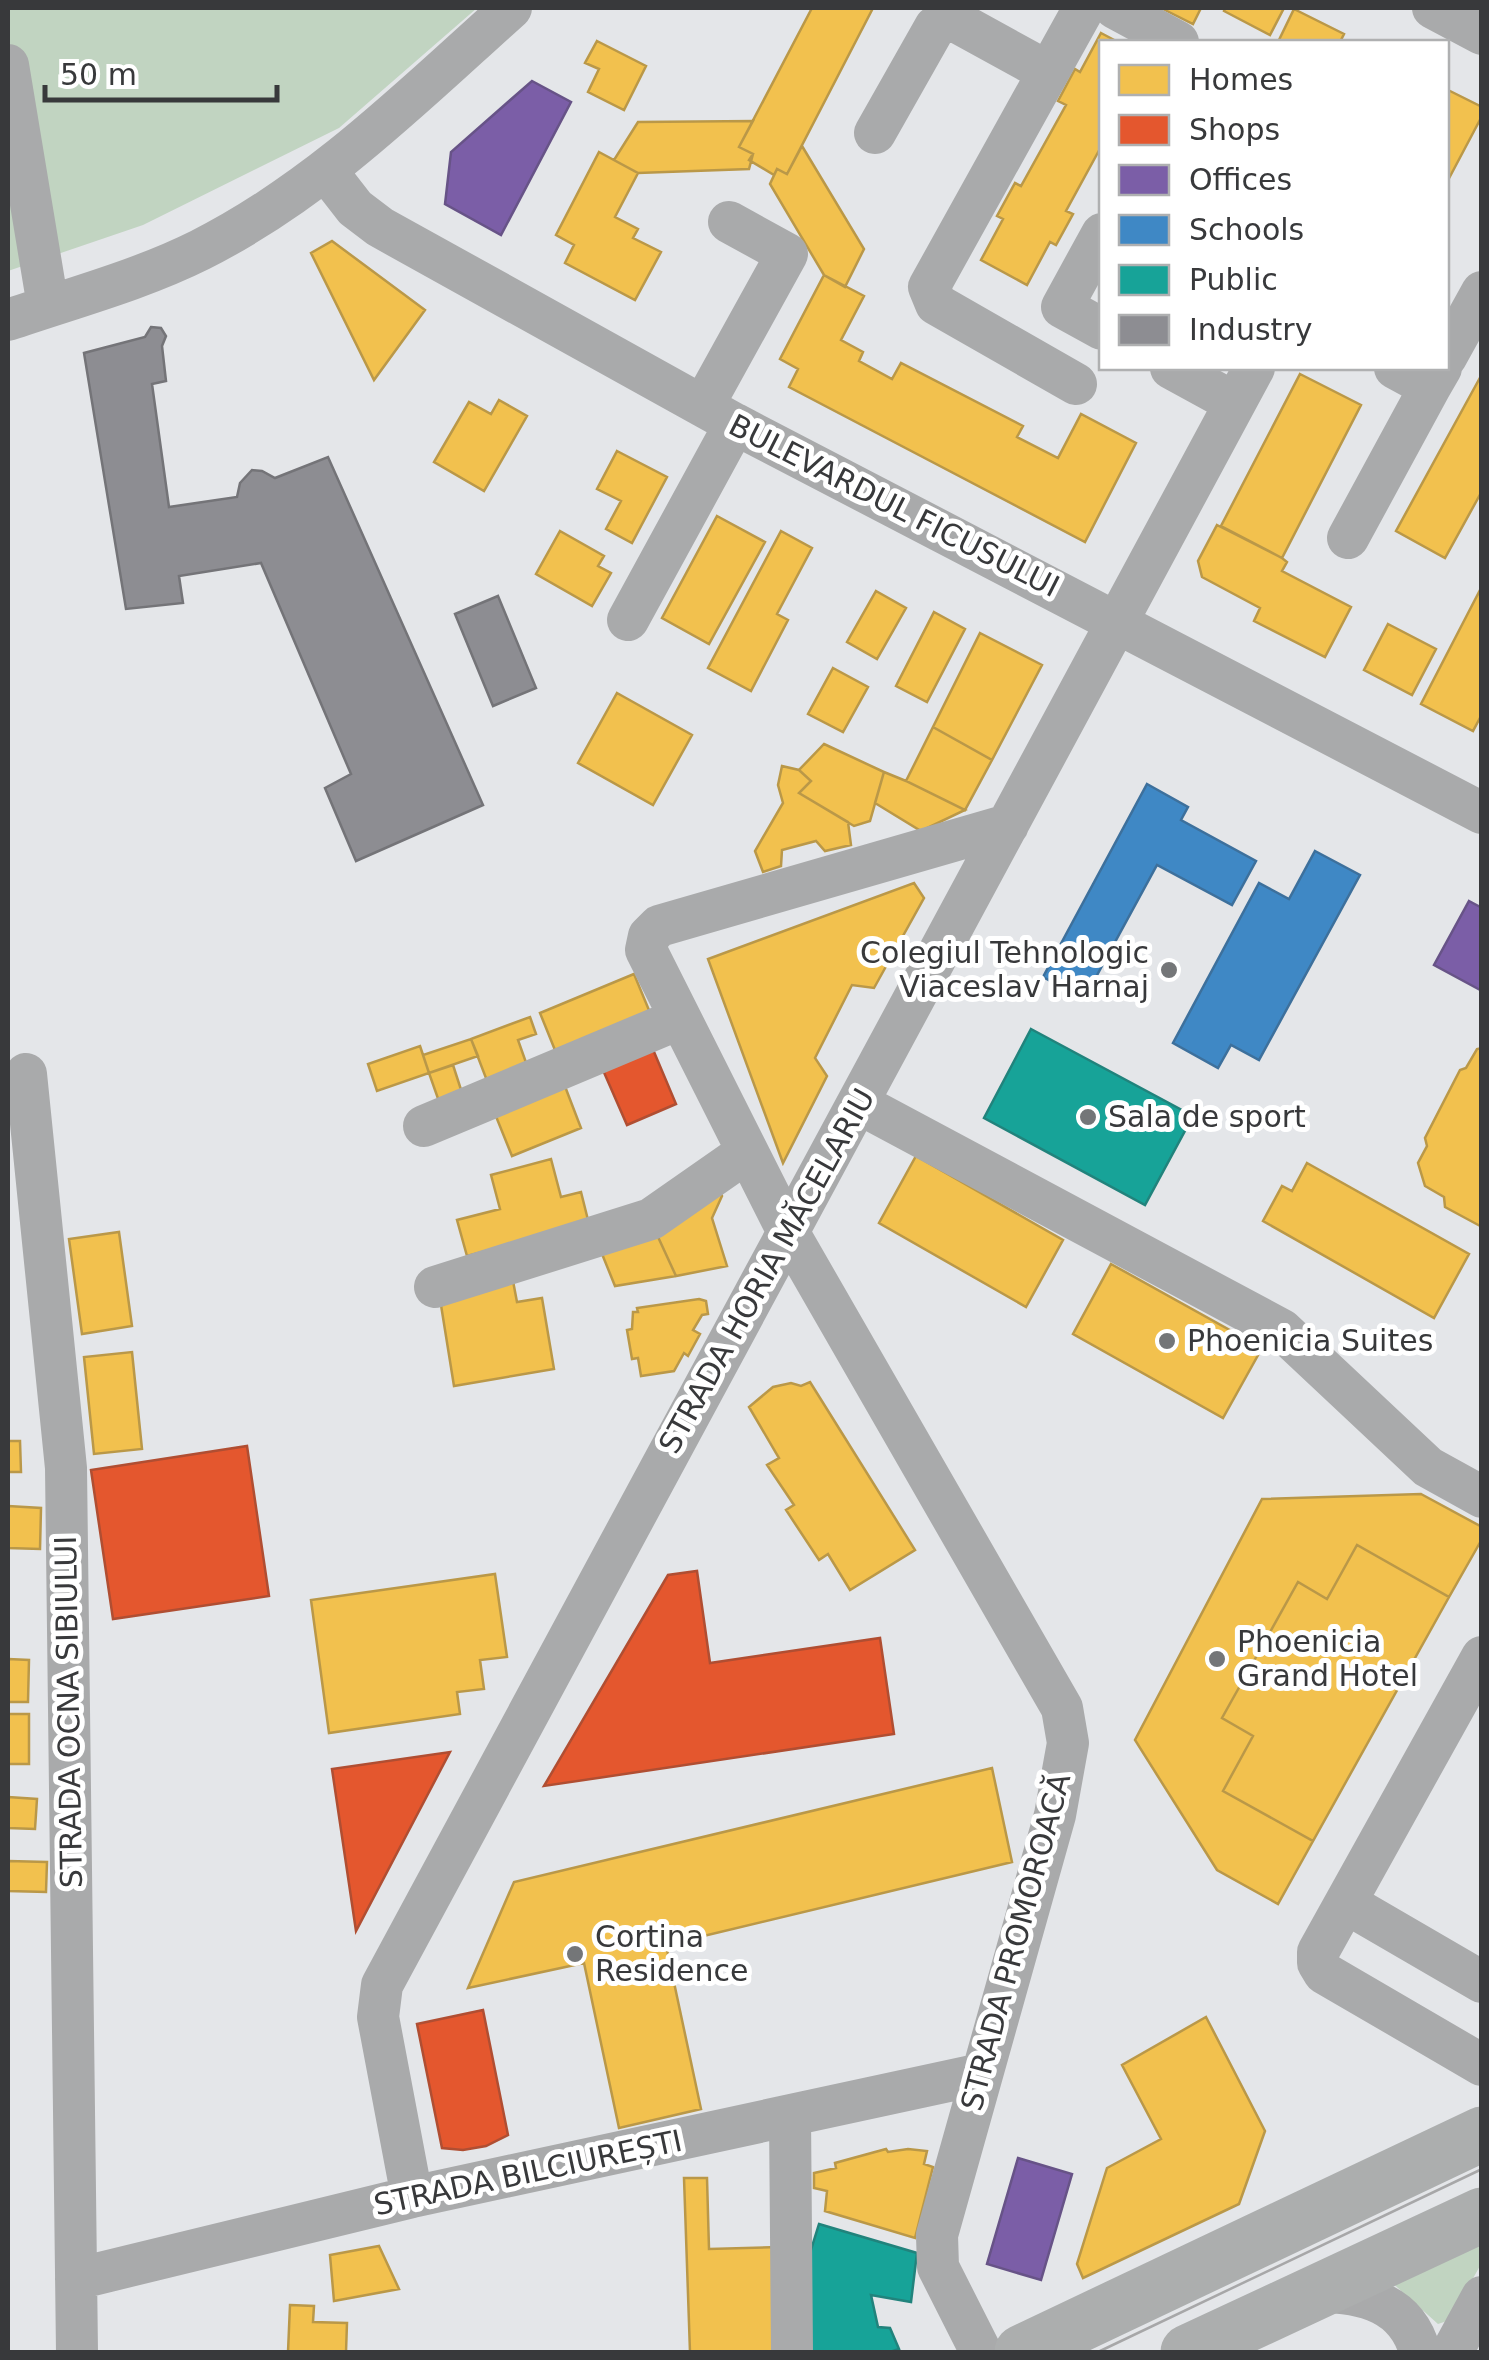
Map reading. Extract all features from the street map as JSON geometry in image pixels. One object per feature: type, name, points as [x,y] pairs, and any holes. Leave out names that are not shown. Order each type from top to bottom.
[{"type":"main road","points":[[1022,2352],[1482,2134]]},
{"type":"main road","points":[[1188,2352],[1482,2216]]},
{"type":"street","points":[[8,320],[170,264],[293,196],[326,172],[510,8]]},
{"type":"street","points":[[1076,384],[936,304],[929,287],[1084,8]]},
{"type":"street","points":[[1116,8],[1174,40]]},
{"type":"street","points":[[1438,18],[1482,34]]},
{"type":"street","points":[[875,133],[935,27],[945,22],[956,22],[1048,72]]},
{"type":"street","points":[[8,65],[48,306]]},
{"type":"street","name":"BULEVARDUL FICUSULUI","points":[[326,172],[355,208],[380,227],[719,415],[1482,813]]},
{"type":"street","points":[[628,620],[787,254],[729,222]]},
{"type":"street","points":[[1099,239],[1062,307],[1099,327]]},
{"type":"street","points":[[1449,340],[1482,292]]},
{"type":"street","points":[[1180,370],[1245,385]]},
{"type":"street","points":[[1348,538],[1428,370]]},
{"type":"street","name":"STRADA HORIA MĂCELARIU","points":[[412,2197],[378,2017],[382,1985],[1245,385]]},
{"type":"street","name":"STRADA PROMOROACĂ","points":[[980,2352],[945,2284],[935,2251],[940,2219],[1055,1816],[1068,1743],[1062,1708],[788,1230],[646,950],[649,936],[659,926],[1008,825]]},
{"type":"street","points":[[424,1126],[680,1019]]},
{"type":"street","name":"STRADA OCNA SIBIULUI","points":[[26,1074],[26,1268],[66,1468],[77,2352]]},
{"type":"street","points":[[858,1103],[1282,1330],[1428,1467],[1482,1497]]},
{"type":"street","points":[[435,1287],[651,1219],[747,1152]]},
{"type":"street","points":[[1482,1657],[1318,1952],[1318,1963],[1324,1973],[1482,2065]]},
{"type":"street","points":[[1346,1903],[1482,1982]]},
{"type":"street","name":"STRADA BILCIUREȘTI","points":[[76,2279],[412,2197],[981,2074]]},
{"type":"street","points":[[790,2116],[792,2352]]},
{"type":"street","points":[[1318,2292],[1355,2293],[1391,2308],[1412,2330],[1420,2352]]},
{"type":"street","points":[[1452,2352],[1482,2297]]},
{"type":"green space","points":[[8,8],[477,8],[339,128],[143,225],[8,271]]},
{"type":"green space","points":[[1481,2239],[1481,2264],[1450,2320],[1438,2324],[1388,2279]]},
{"type":"building: Homes","points":[[812,8],[873,8],[787,174],[777,169],[774,175],[749,160],[753,154],[739,147]]},
{"type":"building: Homes","points":[[1161,8],[1201,8],[1193,24]]},
{"type":"building: Homes","points":[[1284,8],[1270,35],[1224,11]]},
{"type":"building: Homes","points":[[1294,9],[1344,34],[1341,40],[1279,40]]},
{"type":"building: Homes","points":[[1101,33],[1114,40],[1099,40],[1099,150],[1066,211],[1073,214],[1056,245],[1050,242],[1027,285],[981,260],[1003,219],[997,216],[1015,183],[1021,186],[1066,105],[1058,101],[1075,69],[1080,72]]},
{"type":"building: Homes","points":[[597,41],[646,66],[624,110],[588,92],[599,69],[585,63]]},
{"type":"building: Homes","points":[[1449,90],[1482,107],[1482,116],[1449,178]]},
{"type":"building: Homes","points":[[753,121],[739,147],[753,154],[749,169],[638,173],[614,160],[638,122]]},
{"type":"building: Homes","points":[[802,146],[864,249],[845,287],[824,275],[770,184],[777,169],[787,174]]},
{"type":"building: Homes","points":[[599,152],[638,173],[615,217],[638,229],[633,238],[661,252],[635,300],[565,263],[574,245],[556,235]]},
{"type":"building: Homes","points":[[332,241],[425,310],[374,380],[311,253]]},
{"type":"building: Homes","points":[[824,275],[864,296],[841,340],[863,352],[859,361],[892,379],[901,363],[1023,426],[1017,437],[1058,458],[1081,414],[1136,443],[1085,542],[789,387],[798,369],[780,359]]},
{"type":"building: Homes","points":[[1300,374],[1361,405],[1282,558],[1221,526]]},
{"type":"building: Homes","points":[[1482,374],[1482,491],[1445,558],[1396,531]]},
{"type":"building: Homes","points":[[499,400],[527,416],[484,491],[434,462],[469,402],[491,414]]},
{"type":"building: Homes","points":[[617,451],[667,477],[632,543],[606,529],[621,501],[597,489]]},
{"type":"building: Homes","points":[[717,516],[765,542],[709,644],[662,618]]},
{"type":"building: Homes","points":[[1217,525],[1282,558],[1287,562],[1282,571],[1351,607],[1325,657],[1254,621],[1260,608],[1202,577],[1198,561]]},
{"type":"building: Homes","points":[[560,531],[604,556],[598,566],[611,573],[592,606],[536,574]]},
{"type":"building: Homes","points":[[781,531],[812,548],[777,614],[788,620],[751,691],[708,668]]},
{"type":"building: Homes","points":[[1480,590],[1482,714],[1473,731],[1421,704]]},
{"type":"building: Homes","points":[[876,591],[906,608],[877,659],[847,642]]},
{"type":"building: Homes","points":[[934,612],[965,629],[927,702],[896,686]]},
{"type":"building: Homes","points":[[1388,624],[1436,649],[1412,695],[1364,670]]},
{"type":"building: Homes","points":[[980,633],[1042,665],[992,760],[933,727]]},
{"type":"building: Homes","points":[[833,668],[868,687],[843,732],[808,714]]},
{"type":"building: Homes","points":[[617,693],[692,735],[653,805],[578,763]]},
{"type":"building: Homes","points":[[933,727],[992,760],[965,810],[906,781]]},
{"type":"building: Homes","points":[[824,744],[884,772],[870,821],[854,826],[799,793],[811,781],[799,770]]},
{"type":"building: Homes","points":[[782,766],[799,770],[811,781],[799,793],[848,822],[851,845],[825,851],[816,841],[782,850],[781,866],[763,872],[755,851],[783,803],[778,785]]},
{"type":"building: Homes","points":[[884,772],[965,810],[921,831],[875,803]]},
{"type":"building: Homes","points":[[914,883],[924,898],[874,988],[852,985],[815,1058],[827,1076],[783,1163],[708,959]]},
{"type":"building: Homes","points":[[634,974],[651,1015],[557,1055],[540,1013]]},
{"type":"building: Homes","points":[[530,1017],[536,1034],[518,1040],[529,1071],[489,1086],[471,1039]]},
{"type":"building: Homes","points":[[471,1039],[478,1056],[429,1073],[423,1055]]},
{"type":"building: Homes","points":[[420,1046],[429,1073],[377,1091],[368,1064]]},
{"type":"building: Homes","points":[[1482,1048],[1482,1227],[1445,1207],[1444,1197],[1425,1186],[1418,1163],[1427,1146],[1425,1138],[1460,1070]]},
{"type":"building: Homes","points":[[453,1065],[465,1102],[442,1110],[429,1073]]},
{"type":"building: Homes","points":[[561,1076],[581,1128],[512,1156],[491,1104]]},
{"type":"building: Homes","points":[[916,1156],[1063,1240],[1026,1307],[879,1223]]},
{"type":"building: Homes","points":[[551,1159],[561,1197],[581,1192],[589,1224],[467,1256],[457,1220],[500,1209],[491,1175]]},
{"type":"building: Homes","points":[[1307,1163],[1469,1254],[1434,1318],[1263,1221],[1282,1186],[1292,1191]]},
{"type":"building: Homes","points":[[719,1189],[722,1196],[712,1218],[727,1266],[676,1276],[653,1226]]},
{"type":"building: Homes","points":[[653,1226],[676,1276],[615,1286],[598,1244]]},
{"type":"building: Homes","points":[[119,1232],[132,1326],[82,1334],[69,1239]]},
{"type":"building: Homes","name":"Phoenicia Suites","points":[[1111,1264],[1262,1348],[1223,1418],[1073,1334]]},
{"type":"building: Homes","points":[[513,1281],[517,1302],[542,1298],[554,1369],[454,1386],[441,1305]]},
{"type":"building: Homes","points":[[706,1301],[708,1314],[702,1315],[693,1330],[700,1334],[688,1356],[684,1353],[674,1371],[641,1376],[638,1358],[632,1359],[627,1330],[632,1329],[633,1312],[638,1312],[637,1308]]},
{"type":"building: Homes","points":[[132,1352],[142,1449],[94,1454],[84,1357]]},
{"type":"building: Homes","points":[[810,1382],[915,1550],[850,1590],[828,1554],[819,1560],[786,1510],[794,1505],[767,1465],[779,1458],[749,1407],[773,1387]]},
{"type":"building: Homes","points":[[8,1441],[20,1441],[21,1472],[8,1472]]},
{"type":"building: Homes","name":"Phoenicia Grand Hotel","points":[[1421,1494],[1482,1527],[1482,1539],[1449,1597],[1357,1545],[1327,1599],[1298,1582],[1222,1718],[1253,1736],[1223,1791],[1313,1841],[1278,1904],[1217,1870],[1135,1740],[1262,1499]]},
{"type":"building: Homes","points":[[8,1506],[41,1508],[40,1549],[8,1548]]},
{"type":"building: Homes","points":[[1357,1545],[1449,1597],[1313,1841],[1223,1791],[1253,1736],[1222,1718],[1298,1582],[1327,1599]]},
{"type":"building: Homes","points":[[495,1574],[507,1657],[480,1660],[484,1689],[457,1692],[460,1714],[329,1733],[311,1600]]},
{"type":"building: Homes","points":[[8,1659],[29,1660],[28,1702],[8,1702]]},
{"type":"building: Homes","points":[[8,1714],[29,1714],[29,1764],[8,1764]]},
{"type":"building: Homes","name":"Cortina Residence","points":[[992,1768],[1012,1862],[666,1945],[701,2109],[619,2128],[584,1963],[468,1988],[514,1882]]},
{"type":"building: Homes","points":[[8,1797],[37,1799],[35,1829],[8,1828]]},
{"type":"building: Homes","points":[[8,1861],[47,1862],[46,1892],[8,1891]]},
{"type":"building: Homes","points":[[1206,2017],[1265,2131],[1239,2204],[1083,2278],[1077,2264],[1107,2168],[1161,2139],[1122,2065]]},
{"type":"building: Homes","points":[[886,2149],[927,2151],[924,2164],[933,2167],[915,2238],[825,2211],[827,2191],[814,2188],[814,2173]]},
{"type":"building: Homes","points":[[684,2178],[707,2178],[709,2249],[778,2247],[781,2352],[690,2352]]},
{"type":"building: Homes","points":[[379,2246],[399,2289],[334,2301],[330,2255]]},
{"type":"building: Homes","points":[[290,2305],[314,2306],[313,2322],[347,2323],[346,2352],[288,2352]]},
{"type":"building: Shops","points":[[649,1040],[676,1104],[627,1125],[599,1061]]},
{"type":"building: Shops","points":[[247,1446],[269,1596],[113,1619],[91,1470]]},
{"type":"building: Shops","points":[[697,1571],[710,1663],[880,1638],[894,1734],[544,1786],[668,1575]]},
{"type":"building: Shops","points":[[450,1752],[356,1931],[332,1769]]},
{"type":"building: Shops","points":[[483,2010],[508,2135],[486,2146],[442,2148],[417,2024]]},
{"type":"building: Offices","points":[[532,81],[571,102],[501,235],[445,204],[451,152]]},
{"type":"building: Offices","points":[[1469,901],[1482,908],[1482,991],[1434,965]]},
{"type":"building: Offices","points":[[1018,2158],[1072,2174],[1041,2280],[987,2264]]},
{"type":"building: Schools","points":[[1147,784],[1188,807],[1181,820],[1256,861],[1232,905],[1157,865],[1084,999],[1043,977]]},
{"type":"building: Schools","points":[[1315,851],[1360,875],[1259,1060],[1231,1045],[1218,1068],[1173,1043],[1259,883],[1289,899]]},
{"type":"building: Public","name":"Sala de sport","points":[[1031,1029],[1193,1116],[1145,1205],[984,1118]]},
{"type":"building: Public","points":[[819,2224],[917,2253],[911,2302],[871,2295],[878,2327],[890,2328],[899,2349],[808,2352],[802,2279]]},
{"type":"building: Industry","points":[[151,327],[161,328],[166,336],[162,346],[166,381],[152,384],[169,507],[237,497],[240,483],[252,470],[275,478],[328,457],[483,805],[356,861],[325,788],[351,774],[261,563],[179,576],[183,603],[126,609],[84,353],[145,337]]},
{"type":"building: Industry","points":[[498,596],[536,688],[493,706],[455,614]]},
{"type":"tram line","points":[[1098,2352],[1482,2169]]},
{"type":"place","name":"Colegiul Tehnologic Viaceslav Harnaj","points":[[1169,970]]},
{"type":"place","name":"Sala de sport","points":[[1088,1117]]},
{"type":"place","name":"Phoenicia Suites","points":[[1167,1341]]},
{"type":"place","name":"Phoenicia Grand Hotel","points":[[1217,1659]]},
{"type":"place","name":"Cortina Residence","points":[[575,1954]]}]
